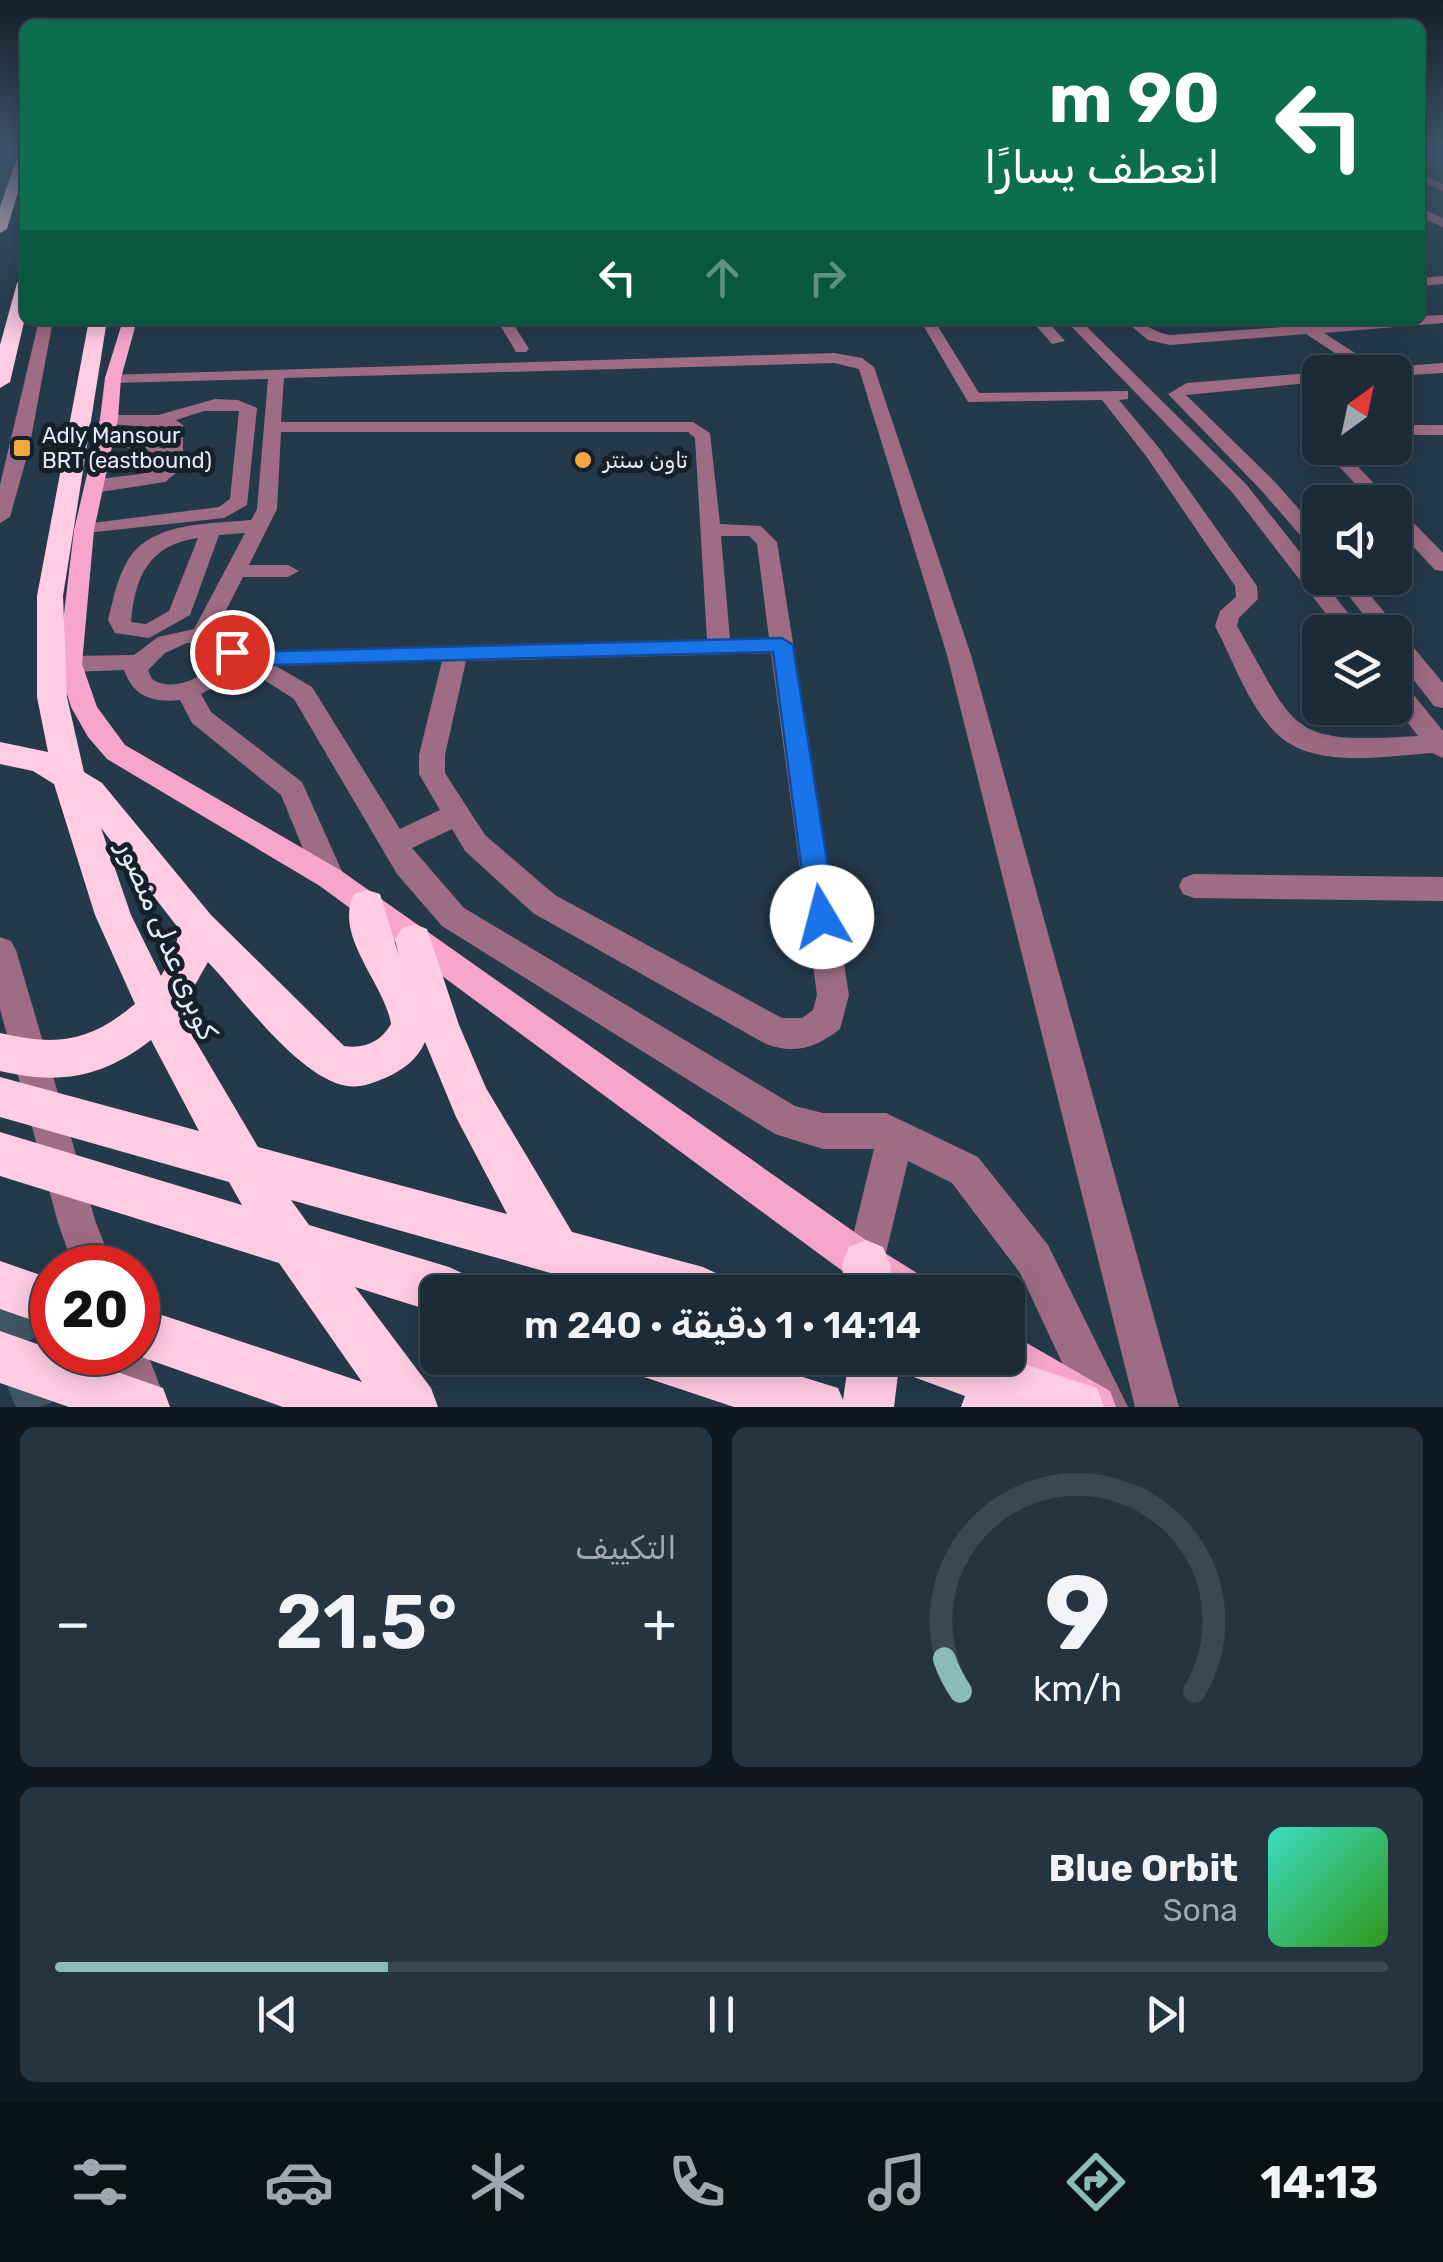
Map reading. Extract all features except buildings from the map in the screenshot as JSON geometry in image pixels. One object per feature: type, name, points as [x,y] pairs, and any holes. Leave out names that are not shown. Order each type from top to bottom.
[{"type":"highway","points":[[0,230],[20,214]]},
{"type":"highway","points":[[0,382],[20,303]]},
{"type":"highway","name":"كوبرى عدلى منصور","points":[[97,325],[50,596],[52,697],[73,797],[113,916],[179,1057],[280,1226],[412,1407]]},
{"type":"highway","points":[[0,753],[42,762],[90,791],[198,926],[336,1065],[367,1066],[396,1049],[411,1022],[411,1009],[378,953],[368,906]]},
{"type":"highway","points":[[0,1052],[47,1062],[70,1058],[94,1050],[138,1025],[158,1010],[186,975],[194,958],[198,926]]},
{"type":"highway","points":[[414,940],[448,1055],[475,1118],[511,1184],[557,1252]]},
{"type":"highway","points":[[0,1097],[641,1275]]},
{"type":"highway","points":[[0,1154],[420,1283]]},
{"type":"highway","points":[[0,1285],[30,1295]]},
{"type":"highway","points":[[160,1339],[360,1407]]},
{"type":"highway","points":[[0,1357],[145,1407]]},
{"type":"highway","points":[[714,1375],[818,1407]]},
{"type":"highway","points":[[868,1407],[872,1375]]},
{"type":"highway","points":[[983,1375],[1072,1403]]},
{"type":"highway","points":[[988,1407],[998,1400],[1072,1403]]},
{"type":"main road","points":[[129,325],[113,378],[70,664],[97,731],[116,752],[330,878],[863,1275]]},
{"type":"main road","points":[[1025,1366],[1072,1403]]},
{"type":"street","points":[[0,517],[20,449],[45,325]]},
{"type":"street","points":[[507,325],[520,349]]},
{"type":"street","points":[[930,325],[974,398],[1146,394]]},
{"type":"street","points":[[1043,325],[1058,341]]},
{"type":"street","points":[[1077,325],[1239,488],[1339,615]]},
{"type":"street","points":[[1137,325],[1153,337],[1170,340],[1303,325],[1351,355]]},
{"type":"street","points":[[113,378],[834,358],[856,361],[866,367],[959,655],[1157,1407]]},
{"type":"street","points":[[1412,370],[1443,368]]},
{"type":"street","points":[[202,635],[260,526],[268,503],[276,373]]},
{"type":"street","points":[[1302,379],[1187,388],[1176,394],[1302,525]]},
{"type":"street","points":[[1107,396],[1154,452],[1246,586],[1247,599],[1228,616],[1226,626],[1284,728],[1327,746],[1441,747]]},
{"type":"street","points":[[91,511],[224,512],[240,501],[248,408],[238,404],[191,408],[160,420],[107,428]]},
{"type":"street","points":[[91,511],[164,476],[174,467],[175,427],[160,420]]},
{"type":"street","points":[[273,428],[686,425],[698,430],[704,437],[720,647]]},
{"type":"street","points":[[107,428],[174,458]]},
{"type":"street","points":[[1412,430],[1443,430]]},
{"type":"street","points":[[1346,465],[1366,485]]},
{"type":"street","points":[[212,530],[179,616],[149,631],[122,628],[119,620],[134,562],[142,551],[171,537],[212,530],[260,526]]},
{"type":"street","points":[[456,653],[431,764],[435,784],[490,860],[544,904],[778,1032],[793,1035],[820,1027],[828,1018],[833,995],[766,538],[754,530],[711,530]]},
{"type":"street","points":[[1412,533],[1443,565]]},
{"type":"street","points":[[236,571],[288,571]]},
{"type":"street","points":[[1359,595],[1375,615]]},
{"type":"street","points":[[70,664],[140,662],[166,642],[202,635],[226,642],[239,659],[303,693],[418,881],[454,917],[772,1114],[823,1132],[876,1130],[896,1134],[953,1162],[986,1192],[1034,1260],[1106,1407]]},
{"type":"street","points":[[140,662],[136,678],[148,690],[186,690],[220,674],[239,659],[782,645]]},
{"type":"street","points":[[303,693],[314,673],[333,656]]},
{"type":"street","points":[[1412,661],[1443,700]]},
{"type":"street","points":[[186,690],[202,717],[292,789],[330,878]]},
{"type":"street","points":[[1412,710],[1441,747]]},
{"type":"street","points":[[394,844],[456,815]]},
{"type":"street","points":[[1194,886],[1443,889]]},
{"type":"street","points":[[0,950],[85,1245]]},
{"type":"street","points":[[868,1275],[896,1134]]},
{"type":"street","points":[[134,1375],[145,1407]]},
{"type":"tunnel","points":[[0,1302],[40,1407]]},
{"type":"place","name":"Adly Mansour BRT (eastbound)","points":[[22,448]]},
{"type":"place","name":"تاون سنتر","points":[[583,460]]},
{"type":"route","points":[[232,652],[232,659],[782,645],[822,917]]}]
